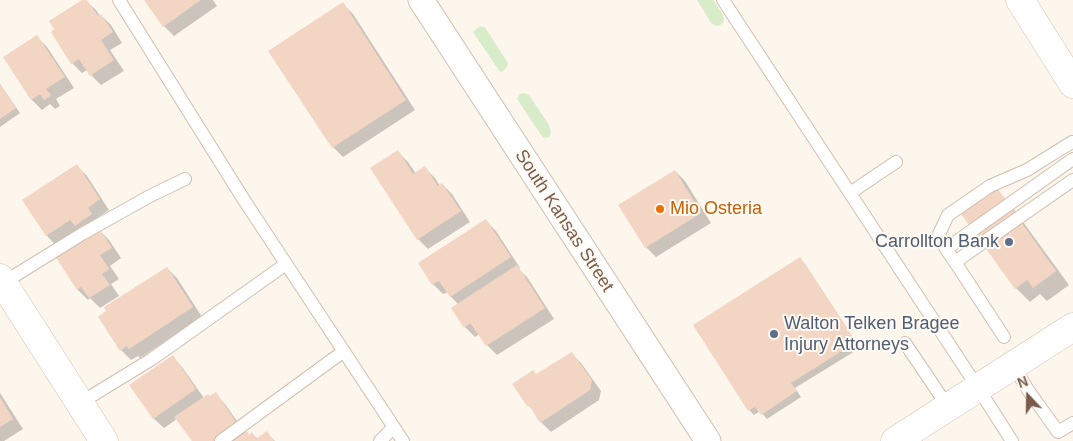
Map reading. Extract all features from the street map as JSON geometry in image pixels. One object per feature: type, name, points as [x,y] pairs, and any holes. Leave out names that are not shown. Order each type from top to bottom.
[{"type":"main road","points":[[1020,0],[1073,84]]},
{"type":"main road","points":[[2,281],[104,441]]},
{"type":"main road","points":[[895,441],[1073,327]]},
{"type":"street","name":"South Kansas Street","points":[[421,0],[708,441]]},
{"type":"lane","points":[[119,0],[244,200],[403,441]]},
{"type":"lane","points":[[723,0],[1012,441]]},
{"type":"lane","points":[[1004,336],[946,249],[939,234],[948,215],[990,186],[1027,170],[1072,142]]},
{"type":"lane","points":[[946,249],[1073,159]]},
{"type":"lane","points":[[850,193],[896,162]]},
{"type":"lane","points":[[2,281],[150,196],[185,179]]},
{"type":"lane","points":[[955,262],[1073,180]]},
{"type":"lane","points":[[80,403],[152,359],[286,264]]},
{"type":"lane","points":[[905,343],[948,407]]},
{"type":"lane","points":[[221,441],[344,351]]},
{"type":"lane","points":[[1013,365],[1061,437],[1073,423]]},
{"type":"lane","points":[[380,441],[394,427]]},
{"type":"green space","points":[[697,0],[713,0],[723,15],[724,21],[722,24],[717,26],[712,24]]},
{"type":"green space","points":[[480,26],[486,29],[508,63],[503,71],[500,72],[473,32]]},
{"type":"green space","points":[[520,94],[529,95],[549,125],[551,133],[549,137],[543,138],[517,99]]},
{"type":"building","points":[[82,0],[87,0],[98,16],[101,14],[113,32],[101,40],[114,60],[90,76],[79,59],[71,64],[51,32],[54,29],[49,21]]},
{"type":"building","points":[[144,0],[201,0],[163,27]]},
{"type":"building","points":[[343,2],[406,100],[332,148],[268,51]]},
{"type":"building","points":[[37,35],[65,77],[46,89],[51,95],[44,100],[40,94],[31,100],[3,57]]},
{"type":"building","points":[[0,84],[16,108],[0,119]]},
{"type":"building","points":[[398,150],[413,174],[425,166],[438,186],[442,183],[461,211],[417,240],[370,168]]},
{"type":"building","points":[[77,164],[100,199],[88,208],[92,214],[75,226],[70,220],[46,236],[22,200]]},
{"type":"building","name":"Mio Osteria","points":[[675,170],[701,213],[645,248],[618,205]]},
{"type":"building","name":"Carrollton Bank","points":[[997,188],[1056,271],[1033,288],[1027,280],[1015,289],[961,214]]},
{"type":"building","points":[[486,219],[511,257],[450,297],[439,281],[432,285],[418,263]]},
{"type":"building","points":[[99,228],[112,248],[100,255],[109,269],[102,274],[110,285],[89,298],[81,287],[77,290],[55,256]]},
{"type":"building","name":"Walton Telken Bragee Injury Attorneys","points":[[800,257],[856,342],[791,383],[797,391],[761,415],[755,407],[748,411],[693,325]]},
{"type":"building","points":[[517,265],[545,308],[486,346],[470,323],[464,328],[451,308]]},
{"type":"building","points":[[167,267],[193,307],[129,349],[127,346],[120,351],[98,317],[106,311],[104,307]]},
{"type":"building","points":[[572,352],[592,380],[590,390],[540,423],[529,405],[527,406],[512,384],[533,370],[536,374]]},
{"type":"building","points":[[173,355],[196,389],[153,419],[129,385]]},
{"type":"building","points":[[216,392],[238,425],[213,441],[192,441],[174,417],[208,394],[210,396]]},
{"type":"building","points":[[0,397],[13,419],[0,427]]},
{"type":"building","points":[[247,431],[249,435],[252,432],[256,439],[267,431],[274,441],[233,441]]},
{"type":"place","name":"Mio Osteria","points":[[660,209]]},
{"type":"place","name":"Carrollton Bank","points":[[1009,242]]},
{"type":"place","name":"Walton Telken Bragee Injury Attorneys","points":[[774,334]]}]
